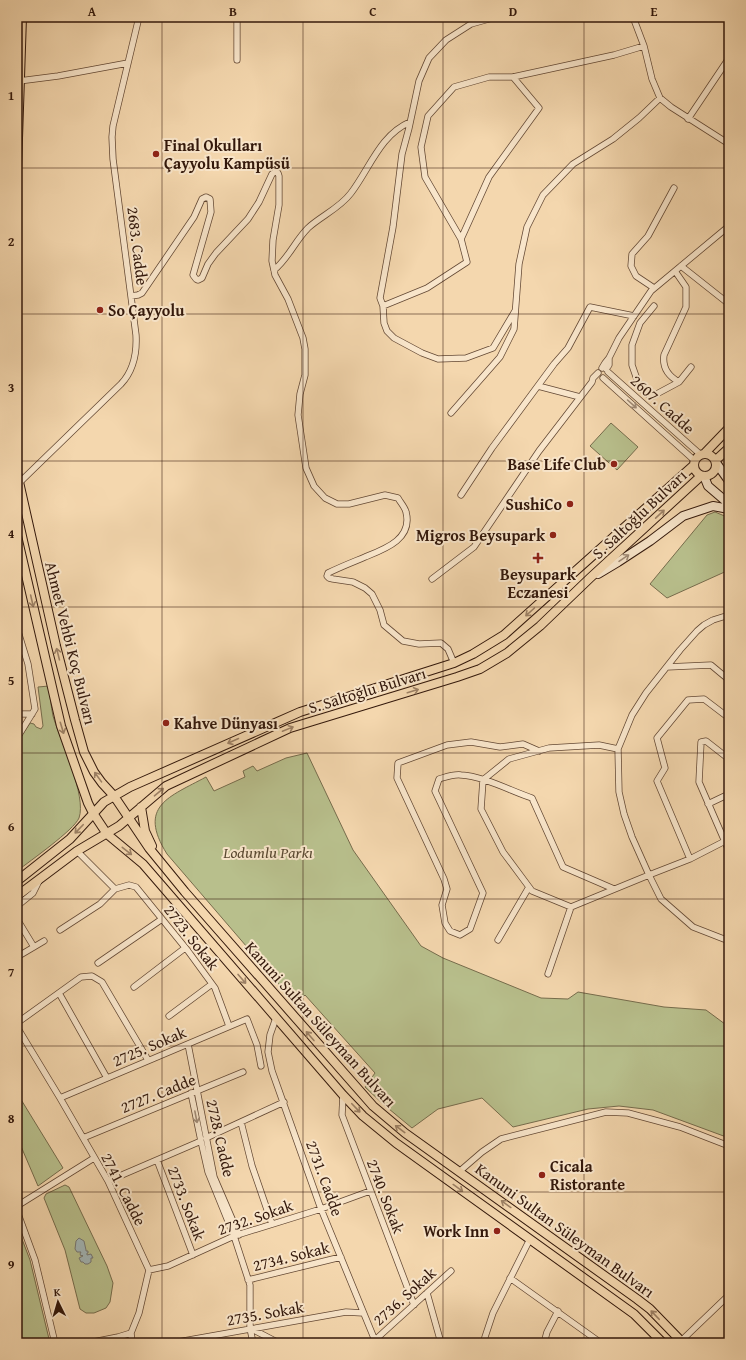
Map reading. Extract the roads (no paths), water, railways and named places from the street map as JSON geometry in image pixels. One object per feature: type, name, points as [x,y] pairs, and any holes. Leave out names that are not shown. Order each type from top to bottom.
[{"type":"main road","points":[[17,168],[22,17]]},
{"type":"main road","name":"S. Saltoğlu Bulvarı","points":[[17,881],[70,839],[104,802],[114,796],[154,776],[300,712],[454,663],[504,636],[694,463],[729,428]]},
{"type":"main road","name":"S. Saltoğlu Bulvarı","points":[[17,896],[40,880],[76,851],[107,834],[129,818],[166,786],[290,728],[457,677],[480,669],[507,653],[540,626],[590,578],[702,476],[712,474],[715,471],[716,462],[729,448]]},
{"type":"main road","points":[[703,454],[711,455],[716,462]]},
{"type":"main road","name":"S. Saltoğlu Bulvarı","points":[[694,463],[696,471],[702,476]]},
{"type":"main road","name":"Ahmet Vehbi Koç Bulvarı","points":[[17,473],[56,646],[81,743],[94,772],[122,808]]},
{"type":"main road","name":"Ahmet Vehbi Koç Bulvarı","points":[[17,536],[62,726],[88,802],[100,824]]},
{"type":"main road","points":[[141,807],[142,819],[146,834],[157,858]]},
{"type":"main road","name":"Kanuni Sultan Süleyman Bulvarı","points":[[122,808],[149,848],[185,892],[362,1095],[383,1115],[650,1309],[682,1342]]},
{"type":"main road","name":"Kanuni Sultan Süleyman Bulvarı","points":[[100,824],[107,834],[144,864],[276,1018],[363,1116],[385,1135],[634,1314],[661,1342]]},
{"type":"street","name":"2683. Cadde","points":[[19,483],[121,384],[130,374],[134,361],[136,344],[113,159],[112,137],[115,117],[139,17]]},
{"type":"street","points":[[237,17],[237,60]]},
{"type":"street","points":[[496,17],[471,24],[446,40],[429,58],[418,81],[402,154],[393,226],[380,298],[383,306],[384,323],[394,338],[422,353],[438,359],[466,358],[493,348],[515,310]]},
{"type":"street","points":[[633,17],[644,46],[652,78],[660,98],[688,119],[729,144]]},
{"type":"street","points":[[383,306],[427,288],[467,262],[461,239],[425,177],[421,147],[428,116],[454,87],[489,77],[513,77],[614,55],[644,46]]},
{"type":"street","points":[[688,119],[729,58]]},
{"type":"street","points":[[19,81],[58,76],[128,63]]},
{"type":"street","points":[[461,239],[489,177],[539,108],[513,77]]},
{"type":"street","points":[[451,413],[500,357],[514,329],[519,264],[527,227],[543,195],[573,164],[613,139],[639,118],[660,98]]},
{"type":"street","points":[[274,270],[280,265],[308,228],[350,195],[382,144],[395,130],[410,122]]},
{"type":"street","points":[[131,296],[142,293],[194,217],[202,199],[206,197],[210,199],[211,212],[193,275],[196,279],[202,278],[208,264],[216,253],[248,219],[259,202],[272,174],[275,172],[279,174],[279,204],[272,257],[274,270],[288,299],[303,338],[305,349],[305,375],[300,394],[298,415],[306,468],[314,486],[325,498],[337,504],[349,504],[385,494],[398,498],[406,511],[406,525],[404,531],[398,539],[388,547],[328,573],[328,577],[353,582],[365,588],[372,594],[380,610],[384,625],[394,634],[403,641],[419,644],[440,643],[448,650],[454,663]]},
{"type":"street","points":[[654,288],[636,276],[631,266],[632,254],[648,236],[674,188]]},
{"type":"street","points":[[600,376],[598,370],[605,370],[610,365],[609,358],[619,338],[651,291],[729,226]]},
{"type":"street","points":[[681,266],[729,304]]},
{"type":"street","points":[[675,271],[686,287],[686,307],[664,354],[663,363],[667,374],[680,382]]},
{"type":"street","points":[[654,306],[640,323],[632,345],[632,365],[640,388],[651,397],[680,382],[691,367]]},
{"type":"street","points":[[461,495],[492,448],[568,348],[590,307],[634,316]]},
{"type":"street","points":[[432,579],[474,547],[539,451],[580,397],[592,382],[600,376],[606,377],[605,370]]},
{"type":"street","name":"2607. Cadde","points":[[605,370],[703,454]]},
{"type":"street","name":"2607. Cadde","points":[[600,376],[658,428],[694,463]]},
{"type":"street","points":[[538,386],[580,397]]},
{"type":"street","points":[[658,428],[664,422]]},
{"type":"street","points":[[716,462],[729,481]]},
{"type":"street","points":[[702,476],[708,486],[729,504]]},
{"type":"street","points":[[590,578],[650,541],[683,516],[713,506],[729,509]]},
{"type":"street","points":[[729,614],[713,620],[697,631],[667,667],[646,693],[632,715],[618,749],[618,792],[624,814],[649,875],[661,899],[693,927],[729,941]]},
{"type":"street","points":[[17,628],[28,664],[35,709],[17,738]]},
{"type":"street","points":[[667,667],[711,665],[729,680]]},
{"type":"street","points":[[690,859],[657,781],[665,768],[657,738],[688,700],[704,699],[729,718]]},
{"type":"street","points":[[17,714],[32,714]]},
{"type":"street","points":[[729,759],[706,741],[701,742],[699,782],[726,840],[729,851]]},
{"type":"street","points":[[539,751],[523,744],[500,747],[471,742],[447,745],[398,763],[397,778],[441,872],[447,889],[442,905],[445,923],[450,931],[460,935],[470,929],[483,893],[435,791],[439,779],[459,774],[471,776],[532,798],[563,867],[614,889]]},
{"type":"street","points":[[618,749],[600,745],[549,748],[509,759],[483,780],[481,809],[503,852],[532,891],[571,907],[690,859],[726,840]]},
{"type":"street","points":[[708,804],[729,794]]},
{"type":"street","points":[[60,930],[100,904],[115,889],[76,851]]},
{"type":"street","points":[[17,906],[33,893],[40,880]]},
{"type":"street","name":"2723. Sokak","points":[[115,889],[129,885],[136,887],[215,988],[230,1026]]},
{"type":"street","points":[[498,940],[529,887]]},
{"type":"street","points":[[548,974],[571,907]]},
{"type":"street","points":[[17,919],[34,947]]},
{"type":"street","points":[[98,963],[162,919]]},
{"type":"street","points":[[17,957],[44,941]]},
{"type":"street","points":[[134,987],[185,948]]},
{"type":"street","points":[[17,1028],[81,977],[92,976],[98,978],[102,982],[148,1060]]},
{"type":"street","points":[[169,1016],[212,984]]},
{"type":"street","points":[[59,993],[107,1078]]},
{"type":"street","name":"2725. Sokak","points":[[60,1098],[248,1018],[259,1050],[262,1066]]},
{"type":"street","name":"2731. Cadde","points":[[276,1018],[270,1035],[268,1052],[272,1071],[321,1209],[375,1342]]},
{"type":"street","name":"2741. Cadde","points":[[17,1028],[108,1181],[149,1270]]},
{"type":"street","name":"2728. Cadde","points":[[188,1044],[194,1092],[212,1183],[236,1236],[250,1285],[250,1328],[253,1343]]},
{"type":"street","name":"2727. Cadde","points":[[83,1138],[243,1072]]},
{"type":"street","name":"2740. Sokak","points":[[343,1095],[342,1115],[414,1305]]},
{"type":"street","points":[[108,1181],[203,1140],[284,1102]]},
{"type":"street","points":[[460,1171],[482,1152],[501,1139],[562,1122],[606,1112],[628,1113],[680,1126],[729,1146]]},
{"type":"street","points":[[241,1122],[252,1166],[272,1224]]},
{"type":"street","points":[[17,1206],[94,1158]]},
{"type":"street","name":"2733. Sokak","points":[[157,1160],[193,1255]]},
{"type":"street","name":"2732. Sokak","points":[[149,1270],[168,1266],[236,1236],[321,1209],[370,1191]]},
{"type":"street","points":[[17,1211],[35,1260],[55,1343]]},
{"type":"street","points":[[483,1343],[493,1313],[530,1239]]},
{"type":"street","name":"2734. Sokak","points":[[248,1280],[341,1257]]},
{"type":"street","points":[[132,1343],[131,1333],[139,1313],[149,1270]]},
{"type":"street","name":"2736. Sokak","points":[[375,1342],[451,1271]]},
{"type":"street","points":[[510,1278],[601,1343]]},
{"type":"street","points":[[427,1293],[441,1343]]},
{"type":"street","points":[[682,1342],[729,1295]]},
{"type":"street","points":[[544,1343],[547,1332],[558,1311]]},
{"type":"street","name":"2735. Sokak","points":[[172,1343],[186,1342],[250,1328],[346,1312],[364,1313]]},
{"type":"street","points":[[250,1328],[279,1343]]},
{"type":"street","points":[[88,1343],[131,1333]]},
{"type":"place","name":"Final Okulları Çayyolu Kampüsü","points":[[156,154]]},
{"type":"place","name":"So Çayyolu","points":[[100,310]]},
{"type":"place","name":"Base Life Club","points":[[614,464]]},
{"type":"place","name":"SushiCo","points":[[570,504]]},
{"type":"place","name":"Migros Beysupark","points":[[553,535]]},
{"type":"place","name":"Beysupark Eczanesi","points":[[538,558]]},
{"type":"place","name":"Kahve Dünyası","points":[[166,723]]},
{"type":"place","name":"Cicala Ristorante","points":[[542,1175]]},
{"type":"place","name":"Work Inn","points":[[497,1231]]},
{"type":"park label","name":"Lodumlu Parkı","points":[[268,852]]}]
